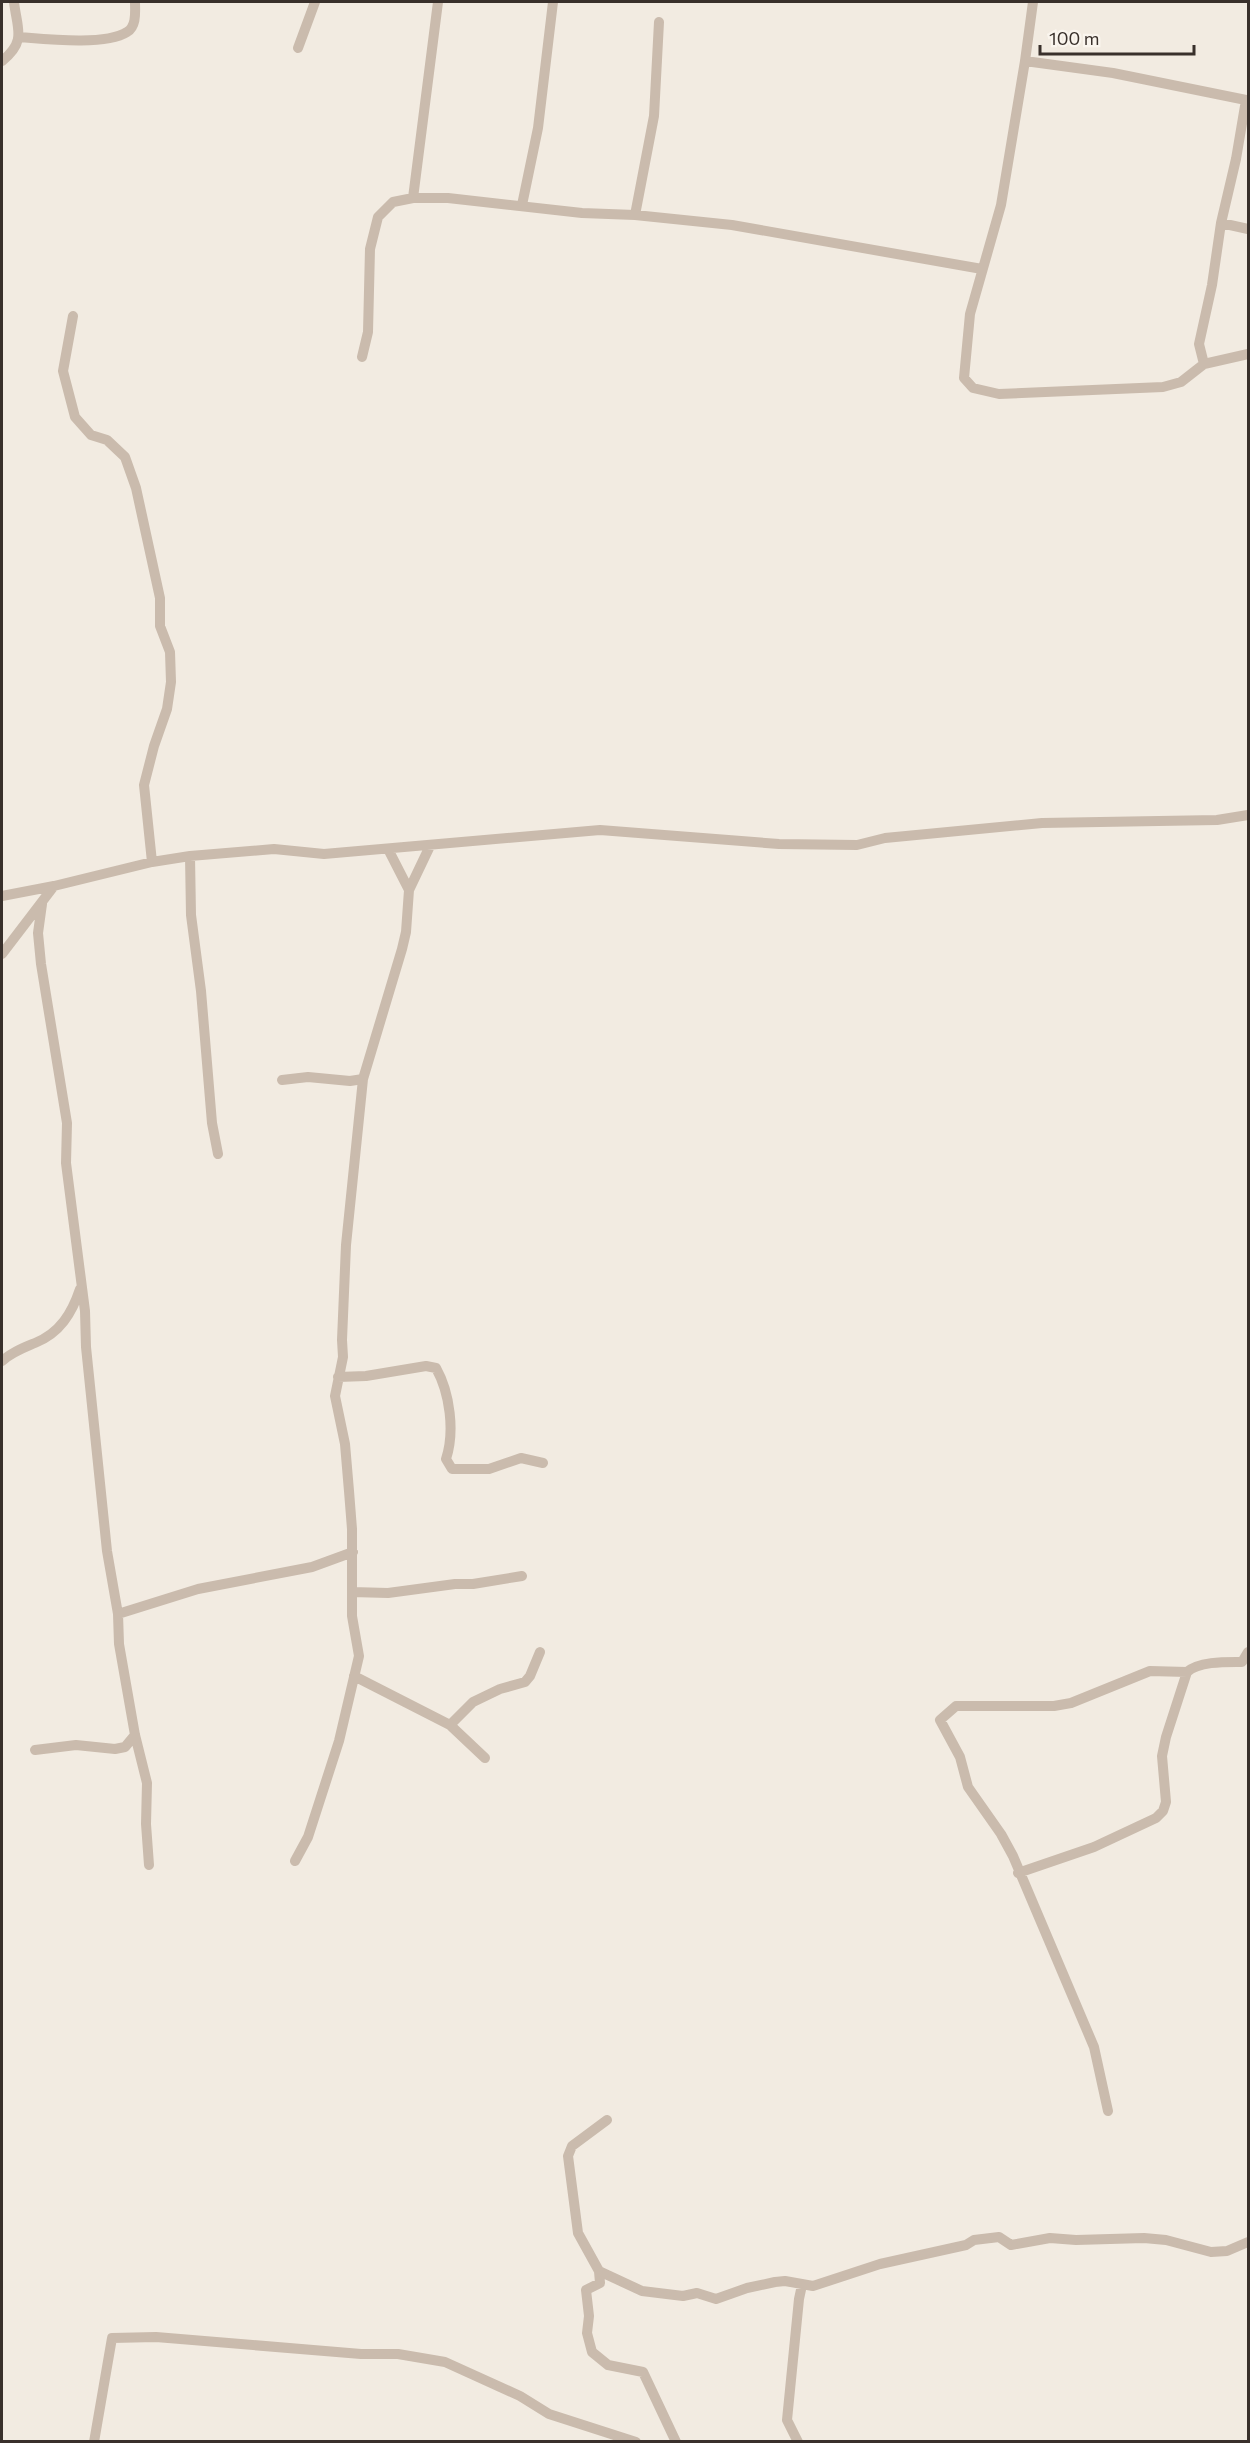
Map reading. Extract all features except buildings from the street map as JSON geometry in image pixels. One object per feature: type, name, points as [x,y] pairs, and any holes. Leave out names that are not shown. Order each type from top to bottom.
[{"type":"street","points":[[2,61],[14,51],[19,37],[14,2]]},
{"type":"street","points":[[19,37],[58,41],[106,38],[128,32],[134,22],[135,2]]},
{"type":"street","points":[[298,48],[315,2]]},
{"type":"street","points":[[413,198],[438,2]]},
{"type":"street","points":[[522,205],[538,128],[553,2]]},
{"type":"street","points":[[1033,2],[1001,205],[970,314],[964,378],[973,388],[999,394],[1163,387],[1181,382],[1204,364],[1248,354]]},
{"type":"street","points":[[635,214],[654,116],[659,22]]},
{"type":"street","points":[[1025,61],[1113,73],[1247,100],[1199,344],[1204,364]]},
{"type":"street","points":[[362,357],[368,332],[370,249],[378,217],[393,202],[413,198],[448,198],[582,213],[635,214],[732,225],[982,269]]},
{"type":"street","points":[[1221,223],[1248,229]]},
{"type":"street","points":[[73,316],[63,370],[75,417],[91,435],[107,440],[124,457],[136,488],[160,598],[160,626],[170,652],[171,682],[167,709],[144,785],[152,862]]},
{"type":"street","points":[[2,896],[152,862],[190,856],[274,849],[324,854],[600,830],[779,844],[857,844],[885,838],[1042,823],[1205,821],[1248,815]]},
{"type":"street","points":[[295,1861],[308,1837],[339,1741],[358,1656],[352,1616],[353,1552],[345,1444],[335,1396],[343,1357],[346,1245],[363,1079],[402,949],[406,932],[409,890],[430,846]]},
{"type":"street","points":[[388,849],[409,890]]},
{"type":"street","points":[[190,856],[191,915],[218,1154]]},
{"type":"street","points":[[2,954],[54,886]]},
{"type":"street","points":[[42,904],[38,933],[41,964],[67,1123],[66,1163],[77,1238],[107,1551],[118,1614],[119,1644],[135,1735],[147,1783],[146,1824],[149,1865]]},
{"type":"street","points":[[282,1080],[308,1077],[350,1081],[363,1079]]},
{"type":"street","points":[[2,1361],[21,1348],[51,1336],[75,1305],[81,1286]]},
{"type":"street","points":[[338,1377],[366,1376],[426,1366],[436,1368],[442,1378],[449,1416],[451,1444],[446,1459],[452,1468],[480,1471],[521,1458],[543,1463]]},
{"type":"street","points":[[118,1614],[198,1589],[312,1567],[353,1552]]},
{"type":"street","points":[[352,1592],[388,1593],[522,1576]]},
{"type":"street","points":[[450,1725],[473,1702],[500,1689],[525,1682],[531,1676],[540,1652]]},
{"type":"street","points":[[1108,2112],[1094,2047],[1018,1873],[1013,1856],[1001,1834],[968,1787],[960,1756],[940,1720],[956,1707],[1054,1706],[1071,1703],[1150,1671],[1187,1672],[1197,1667],[1242,1662],[1248,1652]]},
{"type":"street","points":[[1018,1873],[1094,1848],[1148,1823],[1163,1811],[1166,1803],[1162,1756],[1187,1672]]},
{"type":"street","points":[[354,1676],[450,1725],[485,1758]]},
{"type":"street","points":[[35,1750],[76,1745],[116,1749],[125,1747],[135,1735]]},
{"type":"street","points":[[607,2120],[572,2146],[568,2156],[578,2233],[599,2271],[600,2283],[586,2290],[587,2333],[592,2352],[608,2365],[643,2372],[676,2442]]},
{"type":"street","points":[[599,2271],[642,2291],[682,2296],[698,2293],[716,2299],[747,2288],[775,2282],[813,2286],[880,2264],[966,2245],[974,2240],[999,2237],[1011,2245],[1050,2238],[1076,2240],[1144,2238],[1166,2240],[1211,2252],[1227,2251],[1248,2242]]},
{"type":"street","points":[[798,2442],[787,2420],[802,2285]]},
{"type":"street","points":[[94,2442],[112,2338],[156,2337],[361,2354],[398,2354],[445,2362],[520,2396],[549,2414],[636,2442]]}]
